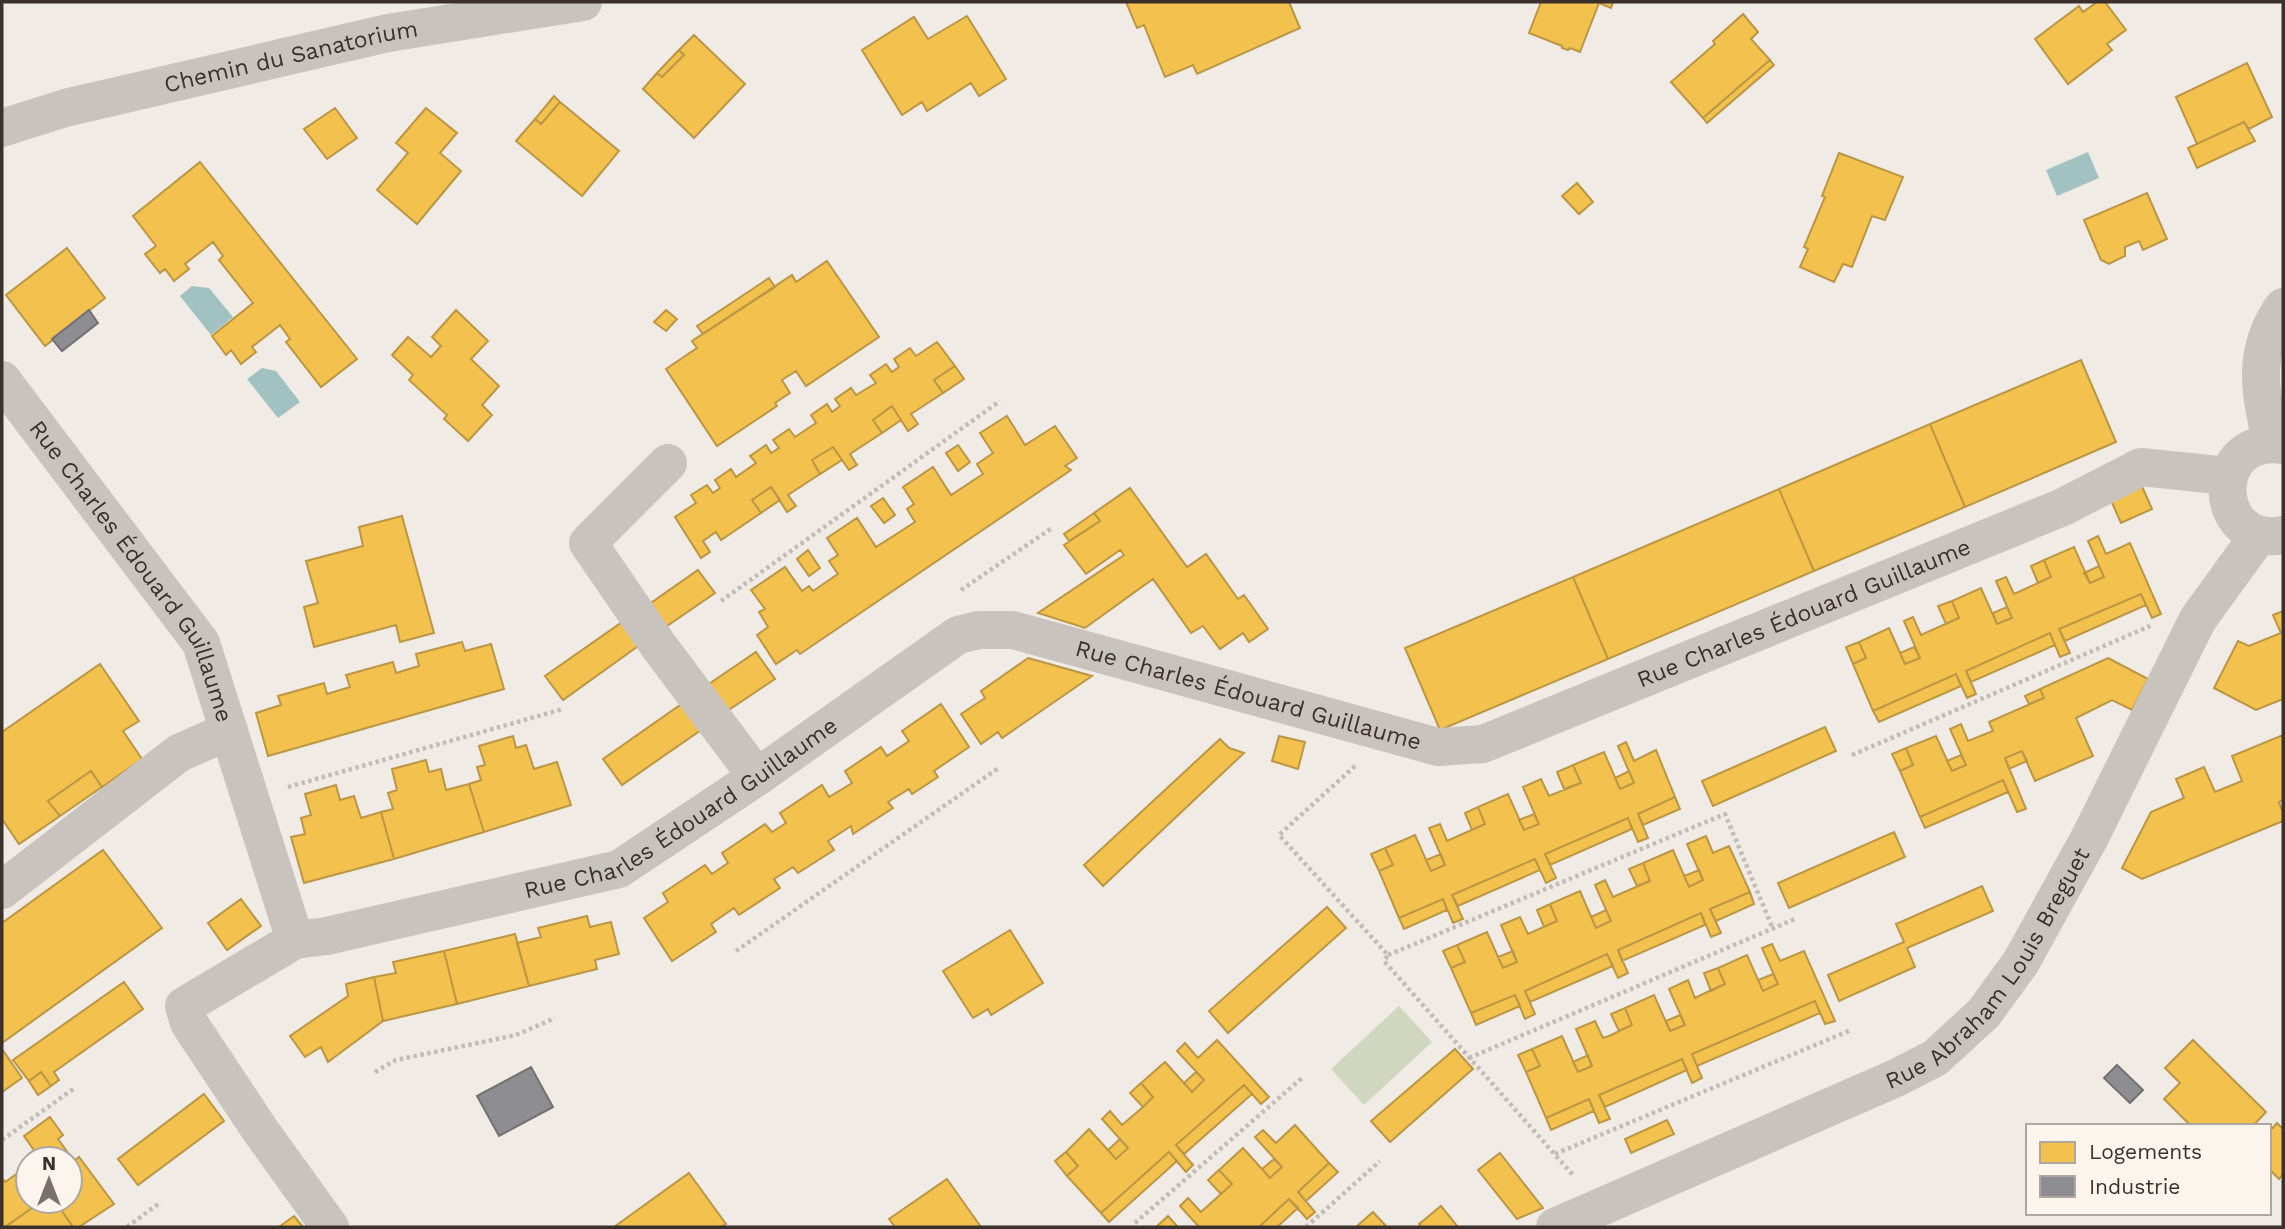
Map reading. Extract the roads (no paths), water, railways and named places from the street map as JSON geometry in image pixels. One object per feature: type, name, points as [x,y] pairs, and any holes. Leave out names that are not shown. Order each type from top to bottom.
[{"type":"street","name":"Chemin du Sanatorium","points":[[2,128],[65,108],[388,33],[583,2]]},
{"type":"street","points":[[2271,535],[2246,528],[2235,519],[2228,505],[2226,491],[2228,476],[2245,453],[2258,446],[2278,445],[2262,403],[2260,365],[2273,321],[2283,307]]},
{"type":"street","name":"Rue Charles Édouard Guillaume","points":[[2,380],[201,643],[295,940]]},
{"type":"street","points":[[668,463],[588,543],[658,645],[757,777]]},
{"type":"street","name":"Rue Charles Édouard Guillaume","points":[[330,1227],[260,1130],[189,1023],[184,1006],[295,940],[327,936],[619,869],[757,777],[958,635],[979,631],[1013,631],[1438,747],[1483,744],[2063,507],[2141,467],[2228,476]]},
{"type":"street","name":"Rue Abraham Louis Breguet","points":[[1555,1227],[1896,1078],[1935,1058],[1984,1013],[2021,962],[2090,837],[2198,619],[2271,535]]},
{"type":"street","name":"Rue Charles Édouard Guillaume","points":[[2,890],[179,753],[229,731]]},
{"type":"water","points":[[2088,152],[2099,178],[2057,196],[2046,170]]},
{"type":"water","points":[[192,286],[209,288],[233,317],[211,335],[180,296]]},
{"type":"water","points":[[262,368],[276,371],[300,402],[278,418],[247,379]]}]
